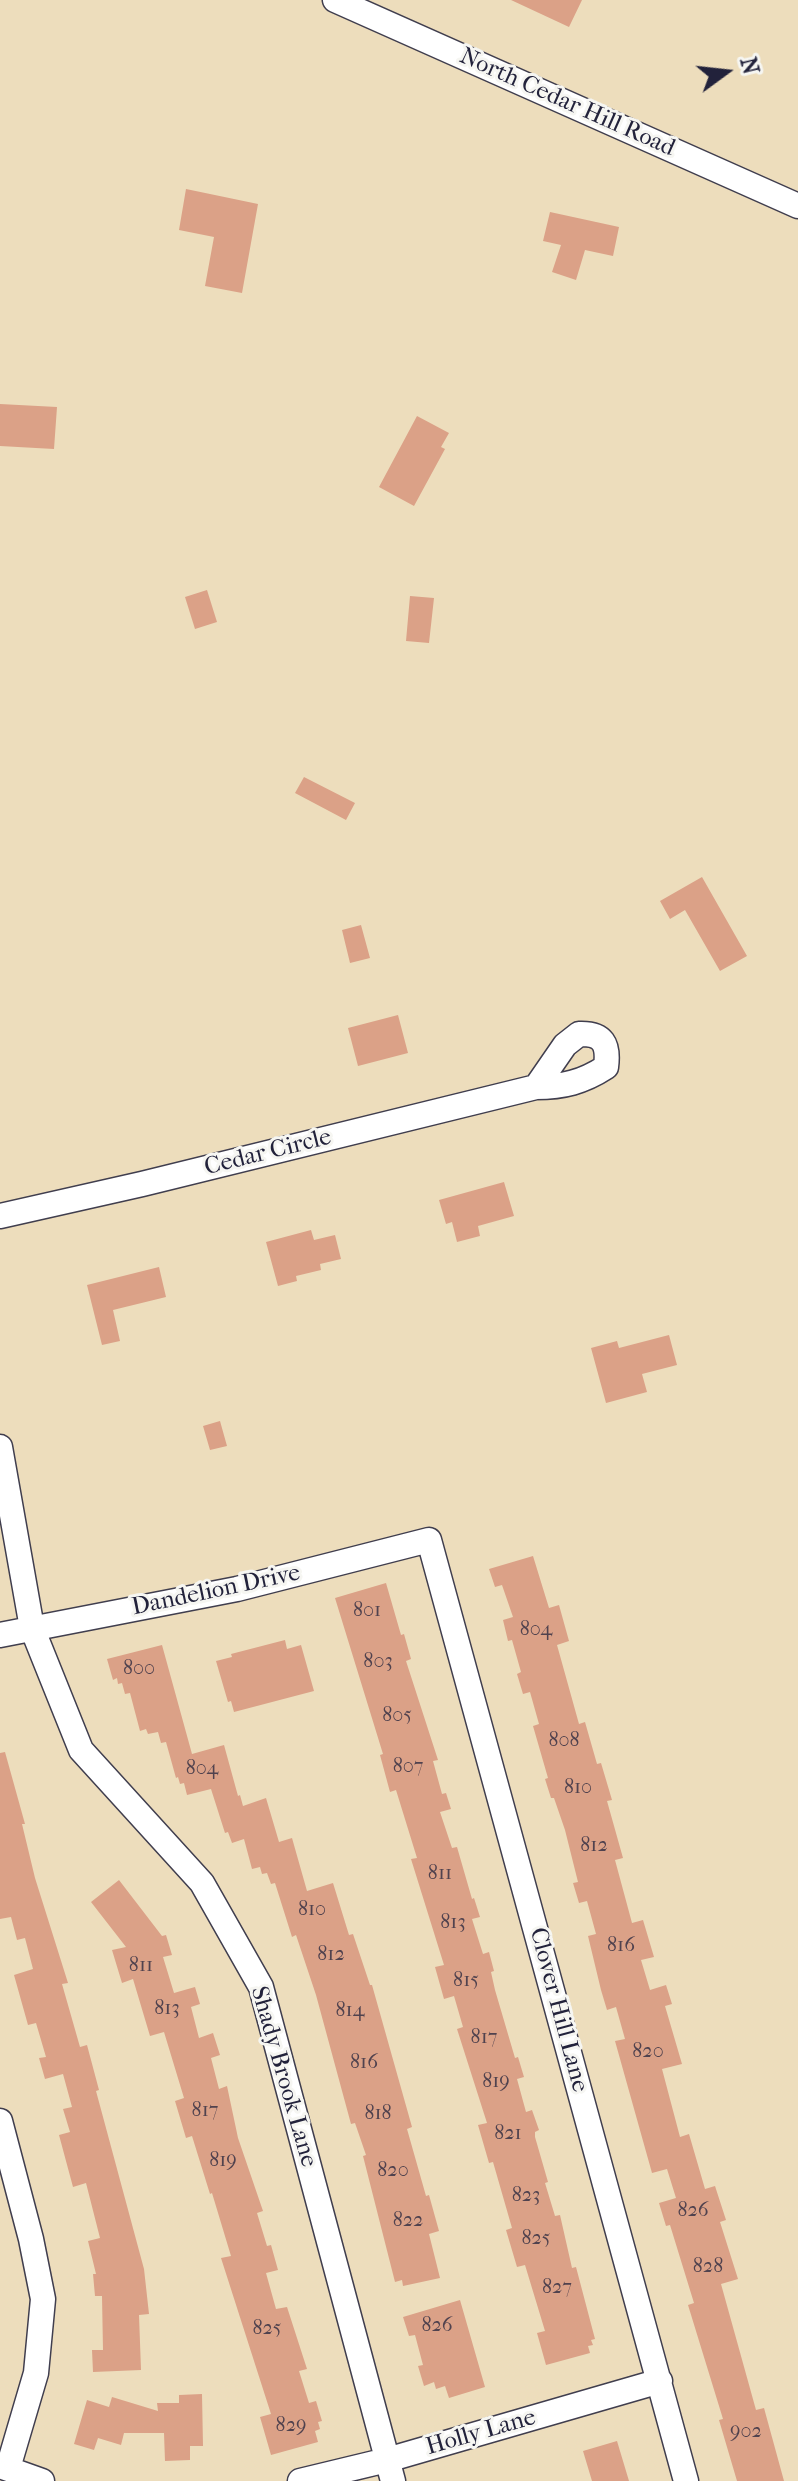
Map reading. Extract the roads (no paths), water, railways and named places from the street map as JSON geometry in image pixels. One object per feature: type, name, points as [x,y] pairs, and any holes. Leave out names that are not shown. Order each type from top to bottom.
[{"type":"street","name":"North Cedar Hill Road","points":[[335,0],[798,206]]},
{"type":"street","name":"Cedar Circle","points":[[0,1216],[536,1087]]},
{"type":"street","name":"Shady Brook Lane","points":[[0,1447],[32,1628],[81,1750],[202,1883],[261,1987],[390,2471]]},
{"type":"street","name":"Dandelion Drive","points":[[0,1635],[237,1589],[429,1540]]},
{"type":"street","name":"Clover Hill Lane","points":[[429,1540],[686,2481]]},
{"type":"street","points":[[0,2121],[31,2239],[43,2299],[36,2373],[4,2467],[42,2481]]},
{"type":"street","name":"Holly Lane","points":[[300,2481],[390,2471],[660,2381]]}]
